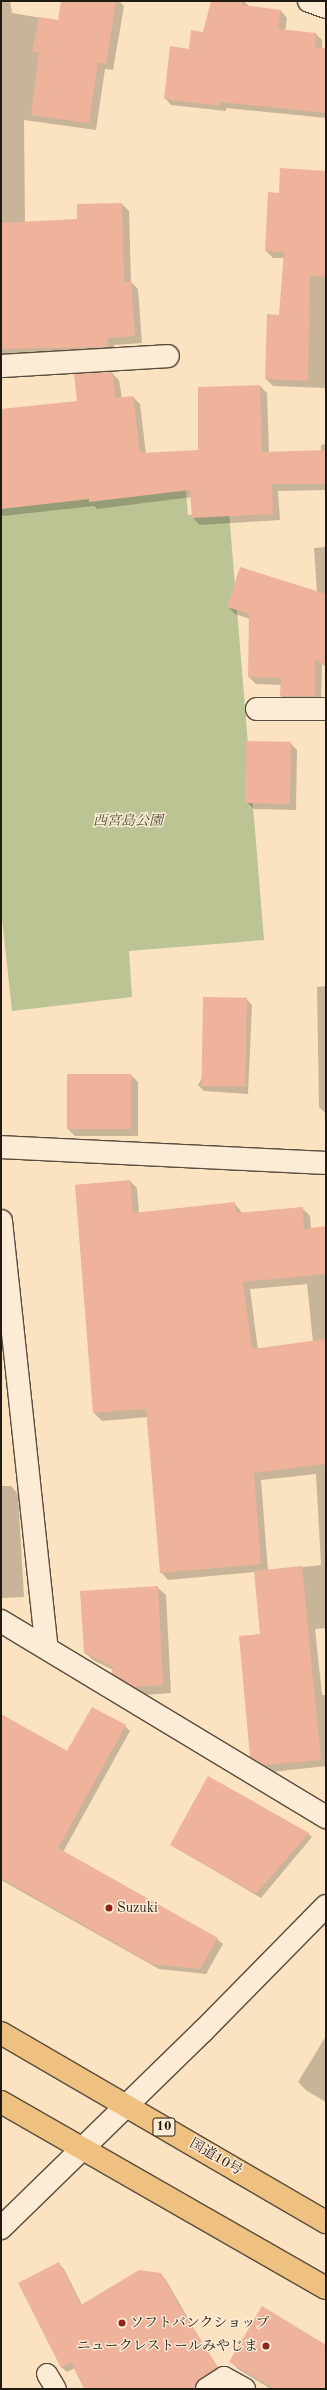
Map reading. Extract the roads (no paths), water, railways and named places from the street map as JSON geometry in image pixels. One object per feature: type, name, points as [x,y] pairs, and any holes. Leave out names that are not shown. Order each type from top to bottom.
[{"type":"highway","name":"国道10号","points":[[1,2033],[326,2222]]},
{"type":"highway","points":[[1,2102],[326,2288]]},
{"type":"street","points":[[309,1],[326,7]]},
{"type":"street","points":[[1,366],[168,356]]},
{"type":"street","points":[[257,709],[326,709]]},
{"type":"street","points":[[1,1147],[326,1162]]},
{"type":"street","points":[[1,1221],[47,1648]]},
{"type":"street","points":[[1,1621],[326,1817]]},
{"type":"street","points":[[1,2228],[126,2106],[326,1906]]},
{"type":"street","points":[[207,2389],[224,2378],[244,2389]]},
{"type":"place","name":"Suzuki","points":[[109,1908]]},
{"type":"place","name":"ソフトバンクショップ","points":[[122,2323]]},
{"type":"place","name":"ニュークレストールみやじま","points":[[266,2346]]},
{"type":"park label","name":"西宮島公園","points":[[128,821]]}]
